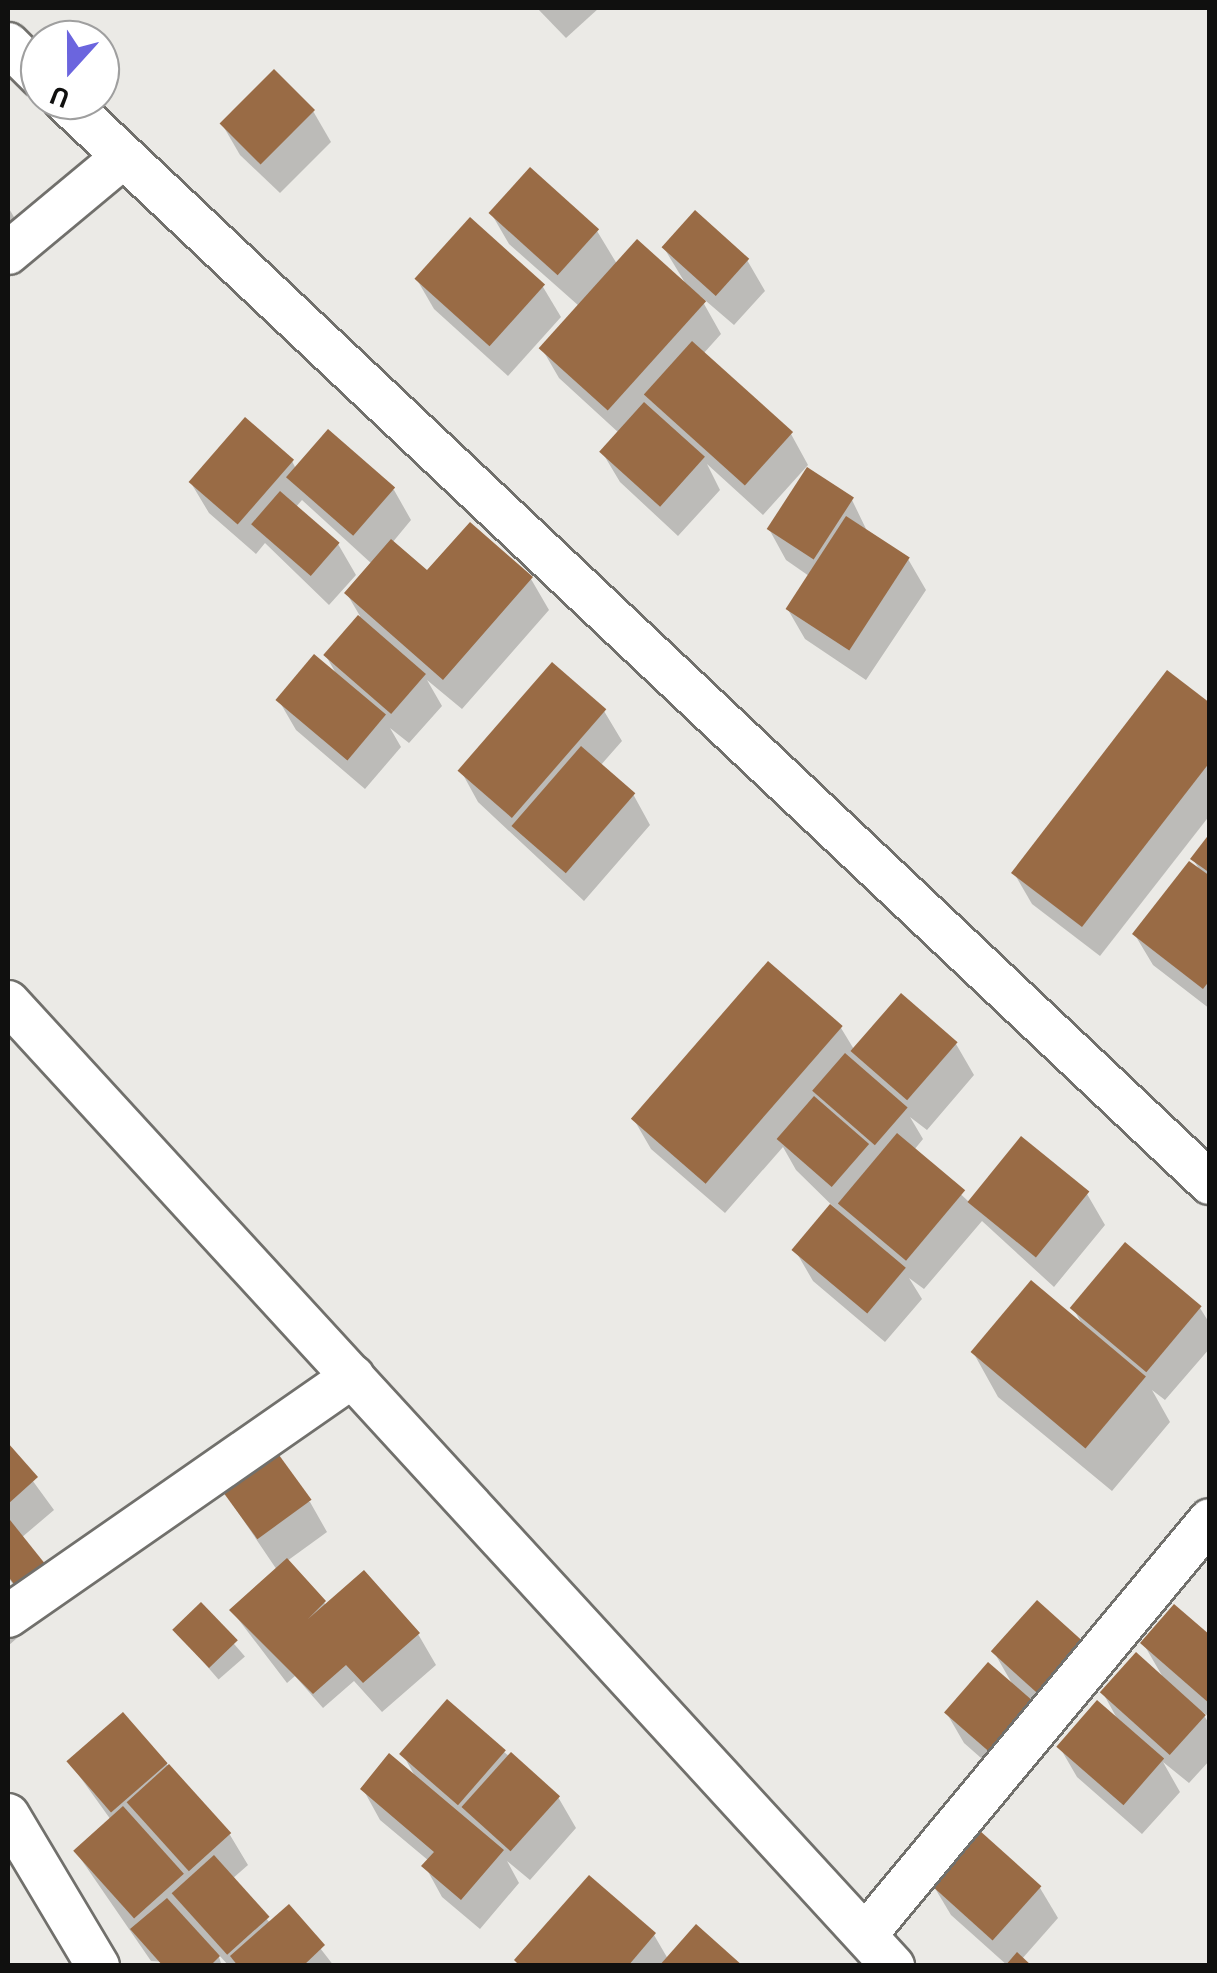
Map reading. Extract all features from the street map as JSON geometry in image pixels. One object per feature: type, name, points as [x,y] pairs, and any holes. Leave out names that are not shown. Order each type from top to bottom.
[{"type":"street","points":[[84,120],[1210,1182]]},
{"type":"street","points":[[8,253],[122,158]]},
{"type":"street","points":[[8,1002],[894,1966]]},
{"type":"street","points":[[8,1616],[353,1376]]},
{"type":"street","points":[[866,1934],[1210,1520]]},
{"type":"street","points":[[8,1815],[20,1863],[98,1966]]},
{"type":"building","points":[[274,69],[315,110],[261,164],[220,123]]},
{"type":"building","points":[[530,167],[599,229],[558,275],[489,213]]},
{"type":"building","points":[[695,210],[749,259],[716,296],[662,247]]},
{"type":"building","points":[[470,217],[545,285],[490,346],[414,279]]},
{"type":"building","points":[[637,239],[706,301],[608,410],[539,348]]},
{"type":"building","points":[[692,341],[793,432],[745,486],[644,395]]},
{"type":"building","points":[[644,402],[705,457],[660,507],[599,452]]},
{"type":"building","points":[[245,417],[294,460],[238,525],[189,482]]},
{"type":"building","points":[[328,429],[395,487],[353,536],[286,477]]},
{"type":"building","points":[[807,467],[854,497],[814,560],[767,529]]},
{"type":"building","points":[[280,491],[340,543],[311,576],[251,524]]},
{"type":"building","points":[[846,516],[910,557],[849,650],[786,609]]},
{"type":"building","points":[[470,522],[533,577],[443,680],[344,593],[391,539],[427,570]]},
{"type":"building","points":[[358,615],[426,674],[391,714],[323,655]]},
{"type":"building","points":[[314,654],[386,714],[347,760],[275,700]]},
{"type":"building","points":[[552,662],[606,709],[512,818],[458,771]]},
{"type":"building","points":[[1167,670],[1210,703],[1210,762],[1082,927],[1011,873]]},
{"type":"building","points":[[581,746],[635,793],[566,873],[511,826]]},
{"type":"building","points":[[1210,833],[1210,873],[1190,859]]},
{"type":"building","points":[[1189,861],[1210,876],[1210,980],[1203,989],[1132,934]]},
{"type":"building","points":[[768,961],[843,1026],[706,1184],[631,1119]]},
{"type":"building","points":[[901,993],[958,1042],[907,1100],[850,1051]]},
{"type":"building","points":[[845,1053],[908,1107],[875,1145],[812,1091]]},
{"type":"building","points":[[814,1096],[869,1144],[832,1187],[777,1139]]},
{"type":"building","points":[[897,1133],[965,1190],[906,1261],[838,1203]]},
{"type":"building","points":[[1021,1136],[1089,1191],[1036,1257],[968,1202]]},
{"type":"building","points":[[830,1204],[906,1268],[867,1314],[791,1250]]},
{"type":"building","points":[[1125,1242],[1202,1306],[1146,1372],[1070,1308]]},
{"type":"building","points":[[1031,1280],[1146,1376],[1085,1448],[971,1352]]},
{"type":"building","points":[[8,1443],[38,1477],[8,1504]]},
{"type":"building","points":[[271,1444],[312,1500],[257,1539],[217,1483]]},
{"type":"building","points":[[10,1520],[54,1575],[25,1599],[8,1576]]},
{"type":"building","points":[[287,1558],[326,1601],[308,1619],[364,1570],[420,1633],[363,1683],[346,1665],[313,1694],[229,1610]]},
{"type":"building","points":[[1037,1600],[1090,1648],[1044,1699],[991,1651]]},
{"type":"building","points":[[201,1602],[238,1640],[209,1668],[172,1630]]},
{"type":"building","points":[[1174,1604],[1210,1635],[1210,1704],[1140,1643]]},
{"type":"building","points":[[1136,1652],[1206,1715],[1170,1755],[1100,1692]]},
{"type":"building","points":[[988,1662],[1040,1707],[996,1758],[944,1713]]},
{"type":"building","points":[[447,1699],[506,1750],[458,1805],[399,1754]]},
{"type":"building","points":[[1097,1700],[1164,1758],[1123,1805],[1056,1747]]},
{"type":"building","points":[[123,1712],[168,1763],[111,1813],[66,1761]]},
{"type":"building","points":[[511,1752],[560,1796],[511,1851],[461,1807]]},
{"type":"building","points":[[389,1753],[504,1850],[461,1900],[421,1866],[434,1852],[360,1789]]},
{"type":"building","points":[[169,1764],[231,1833],[189,1871],[127,1802]]},
{"type":"building","points":[[123,1806],[184,1874],[134,1918],[73,1851]]},
{"type":"building","points":[[979,1830],[1041,1886],[993,1940],[930,1884]]},
{"type":"building","points":[[214,1855],[270,1917],[227,1955],[172,1893]]},
{"type":"building","points":[[589,1875],[656,1933],[628,1966],[520,1966],[514,1960]]},
{"type":"building","points":[[167,1898],[220,1956],[210,1966],[163,1966],[130,1929]]},
{"type":"building","points":[[289,1904],[325,1945],[303,1966],[238,1966],[230,1956]]},
{"type":"building","points":[[696,1924],[743,1966],[659,1966]]},
{"type":"building","points":[[1017,1952],[1032,1966],[1005,1966]]}]
